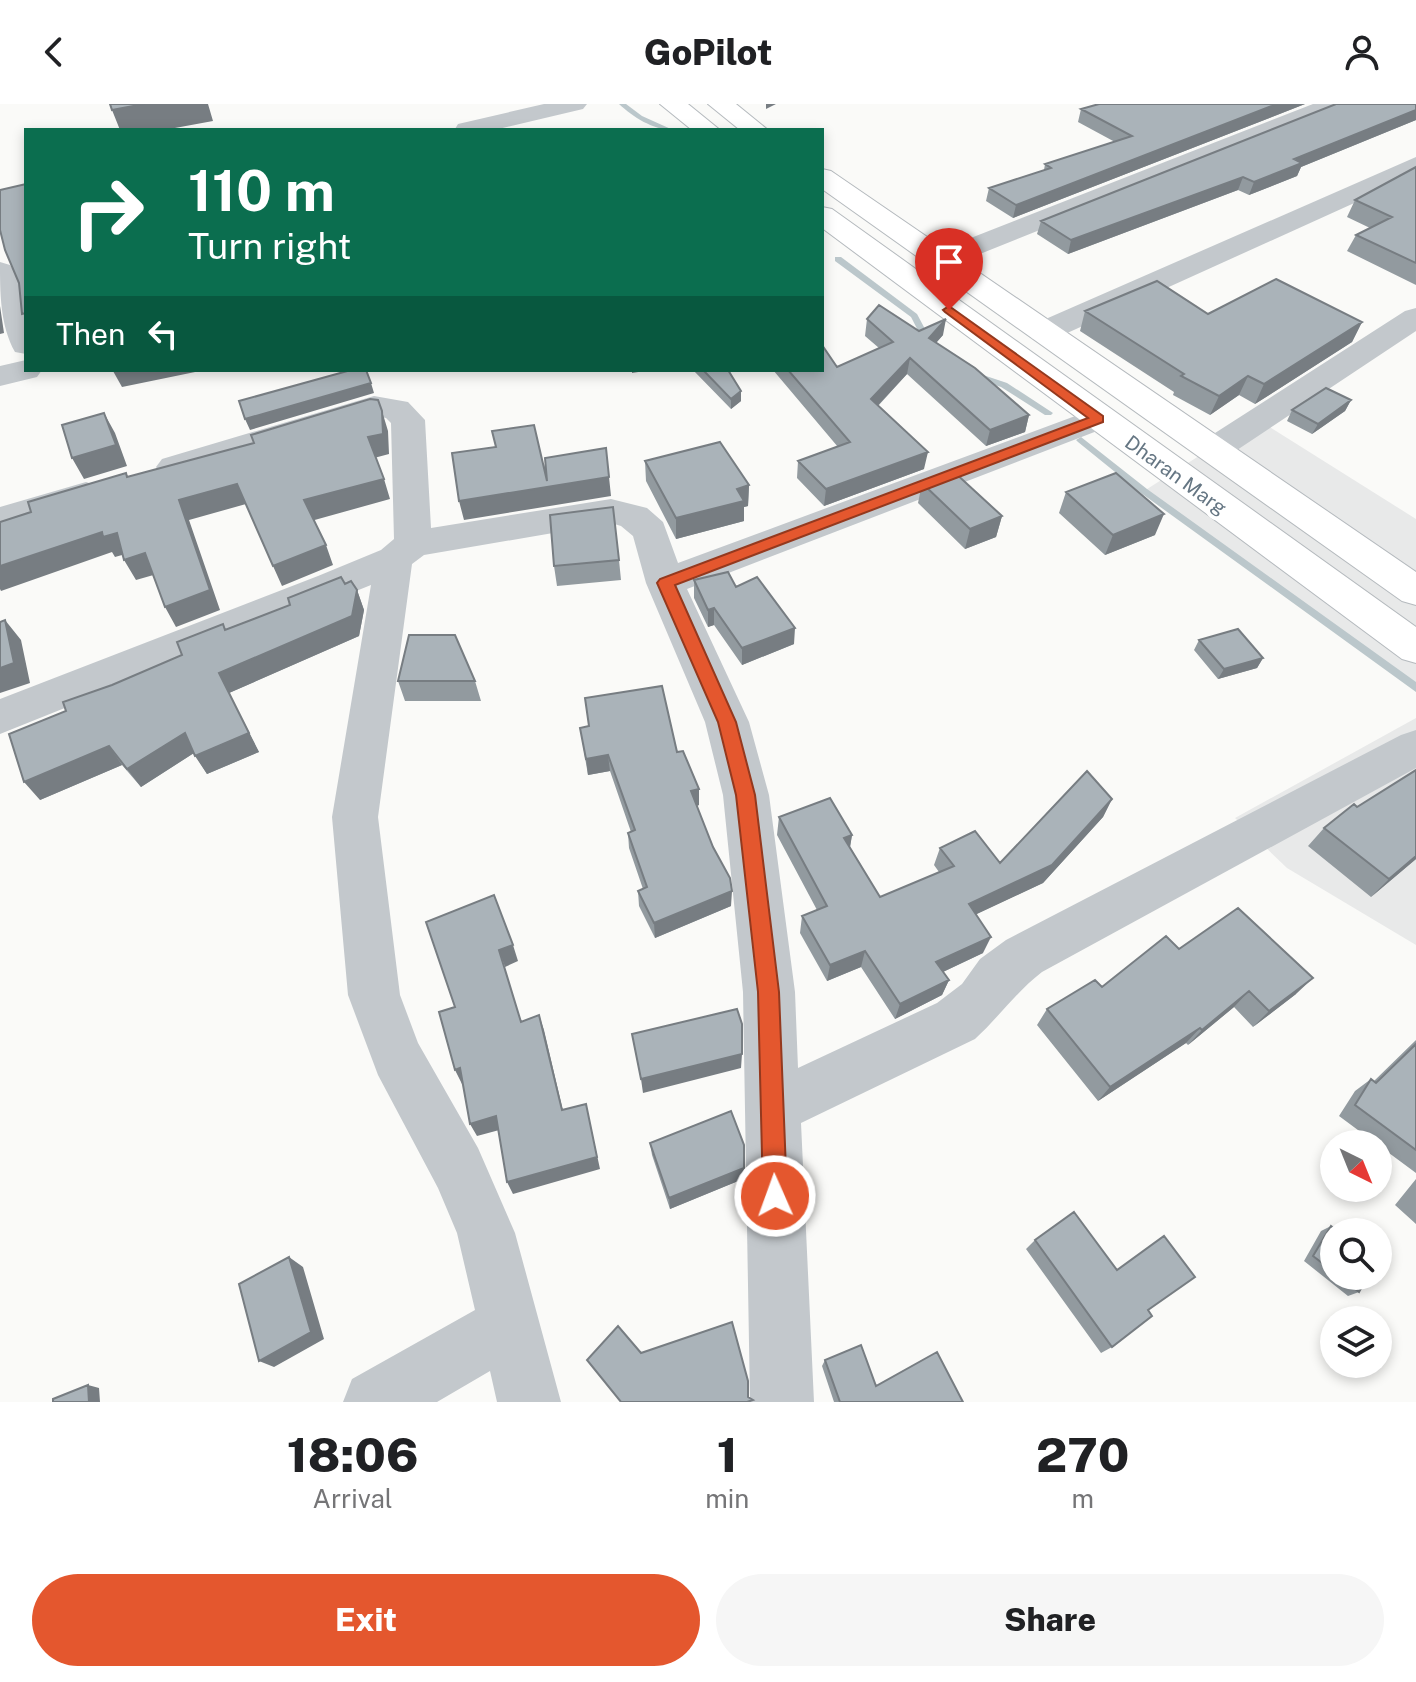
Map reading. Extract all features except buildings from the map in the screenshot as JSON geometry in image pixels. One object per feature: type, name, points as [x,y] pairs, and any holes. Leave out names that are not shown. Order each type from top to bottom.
[{"type":"main road","points":[[672,104],[705,128]]},
{"type":"main road","points":[[720,104],[753,128]]},
{"type":"main road","name":"Dharan Marg","points":[[824,178],[1416,591]]},
{"type":"main road","name":"Dharan Marg","points":[[824,216],[1416,648]]},
{"type":"street","points":[[471,128],[575,104]]},
{"type":"street","points":[[940,260],[1334,104]]},
{"type":"street","points":[[1043,332],[1416,165]]},
{"type":"street","points":[[0,271],[24,339]]},
{"type":"street","points":[[1213,450],[1416,317]]},
{"type":"street","points":[[0,376],[24,370]]},
{"type":"street","points":[[0,520],[374,406],[396,409],[408,420],[403,552],[355,817],[374,995],[397,1057],[458,1168],[486,1233],[529,1402]]},
{"type":"street","points":[[665,583],[1098,419]]},
{"type":"street","points":[[0,717],[403,552],[611,511],[634,517],[650,531],[665,583],[727,722],[746,795],[769,992],[782,1402]]},
{"type":"street","points":[[772,1108],[956,1021],[980,1001],[998,976],[1024,956],[1416,747]]},
{"type":"street","points":[[375,1402],[509,1325]]},
{"type":"shaded area","points":[[1257,419],[1416,519],[1416,688],[1144,491]]},
{"type":"shaded area","points":[[1416,718],[1416,945],[1287,868],[1235,818]]},
{"type":"waterway","points":[[622,104],[640,117],[665,128]]},
{"type":"waterway","points":[[838,259],[914,316],[929,344]]},
{"type":"waterway","points":[[977,376],[1004,385],[1048,413]]},
{"type":"waterway","points":[[1081,440],[1144,491],[1416,688]]},
{"type":"route","points":[[775,1196],[769,992],[746,795],[727,722],[665,583],[1098,419],[949,310]]}]
